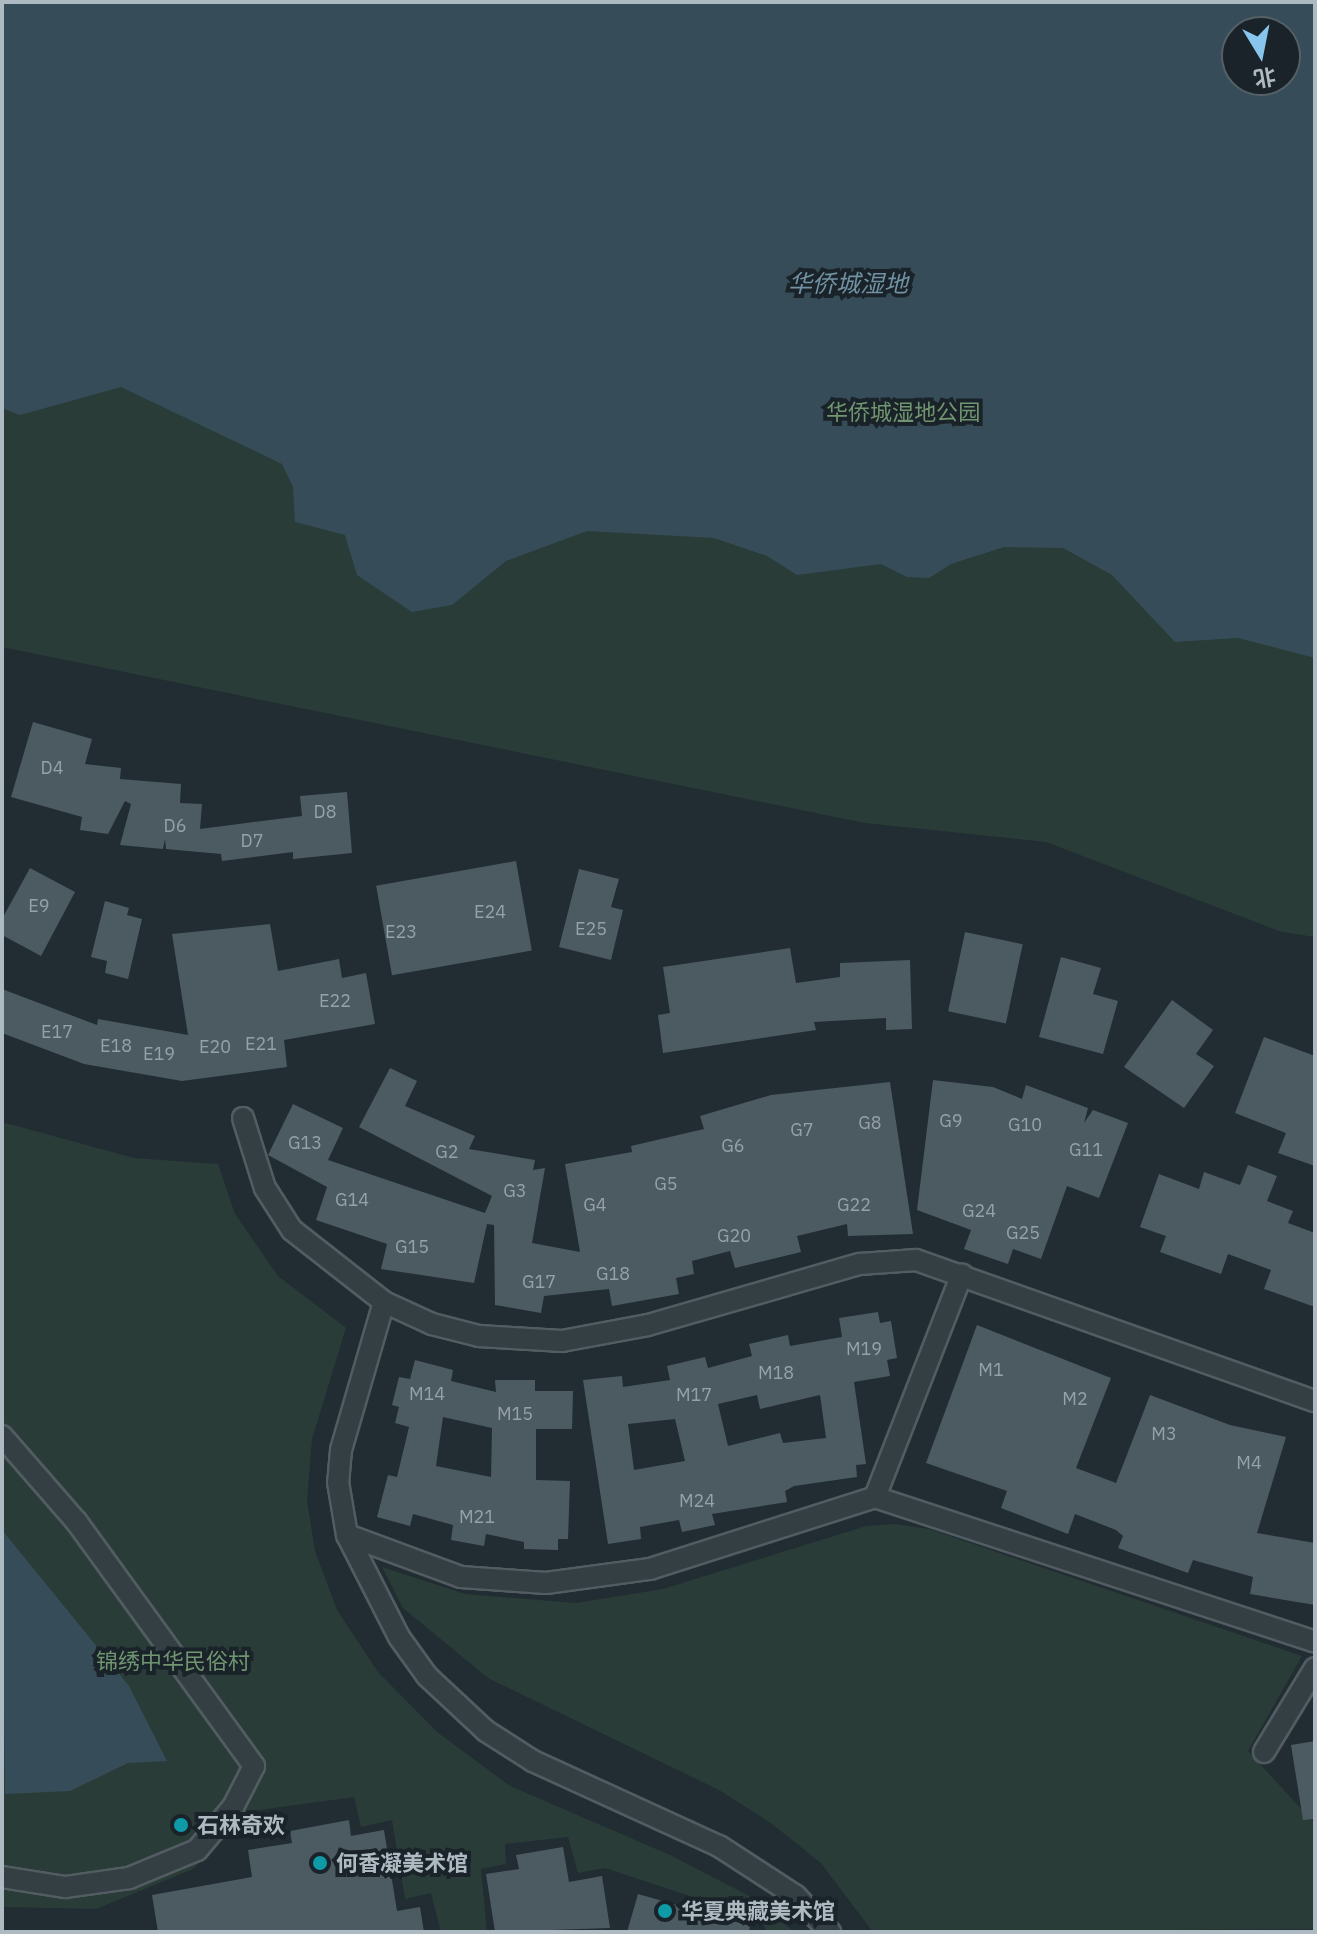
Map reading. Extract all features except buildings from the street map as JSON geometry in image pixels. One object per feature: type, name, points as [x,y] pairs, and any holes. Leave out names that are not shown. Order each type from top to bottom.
[{"type":"street","points":[[243,1118],[265,1188],[292,1230],[384,1302],[479,1336],[562,1341],[648,1325],[860,1264],[916,1260],[1315,1401]]},
{"type":"street","points":[[875,1497],[962,1274]]},
{"type":"street","points":[[384,1302],[341,1450],[339,1508],[347,1535],[399,1637],[427,1676],[486,1731],[533,1761],[719,1846],[796,1896],[830,1932]]},
{"type":"street","points":[[2,1436],[76,1521],[254,1766],[233,1807],[197,1850],[113,1881],[65,1887],[2,1877]]},
{"type":"street","points":[[347,1535],[461,1577],[546,1583],[650,1569],[875,1497],[1315,1642]]},
{"type":"street","points":[[1264,1752],[1315,1668]]},
{"type":"green space","name":"华侨城湿地","points":[[2,2],[1315,2],[1315,937],[1282,932],[1046,842],[865,823],[2,647]]},
{"type":"green space","name":"锦绣中华民俗村","points":[[2,1122],[134,1158],[218,1164],[235,1214],[278,1276],[346,1328],[312,1439],[307,1501],[315,1551],[337,1610],[378,1672],[437,1732],[510,1786],[670,1855],[757,1900],[794,1932],[768,1932],[759,1919],[605,1868],[578,1873],[568,1837],[505,1844],[506,1864],[481,1869],[487,1932],[441,1932],[431,1893],[405,1899],[392,1820],[361,1827],[354,1797],[253,1811],[193,1869],[96,1909],[2,1907]]},
{"type":"green space","points":[[894,1524],[929,1529],[1302,1656],[1248,1751],[1315,1824],[1315,1929],[873,1932],[821,1863],[772,1824],[719,1790],[488,1678],[403,1608],[382,1567],[465,1594],[576,1603],[663,1589],[866,1526]]},
{"type":"water","name":"华侨城湿地","points":[[2,2],[1315,2],[1315,658],[1238,638],[1175,642],[1112,575],[1063,548],[1004,547],[951,564],[929,578],[907,577],[881,564],[797,575],[767,556],[714,538],[587,531],[506,561],[452,605],[412,612],[357,575],[345,535],[295,522],[293,487],[282,464],[121,387],[20,415],[2,408]]},
{"type":"water","points":[[2,1530],[129,1686],[167,1761],[128,1763],[70,1791],[5,1794]]},
{"type":"place","name":"石林奇欢","points":[[181,1825]]},
{"type":"place","name":"何香凝美术馆","points":[[320,1863]]},
{"type":"place","name":"华夏典藏美术馆","points":[[665,1911]]},
{"type":"park label","name":"华侨城湿地公园","points":[[903,412]]}]
